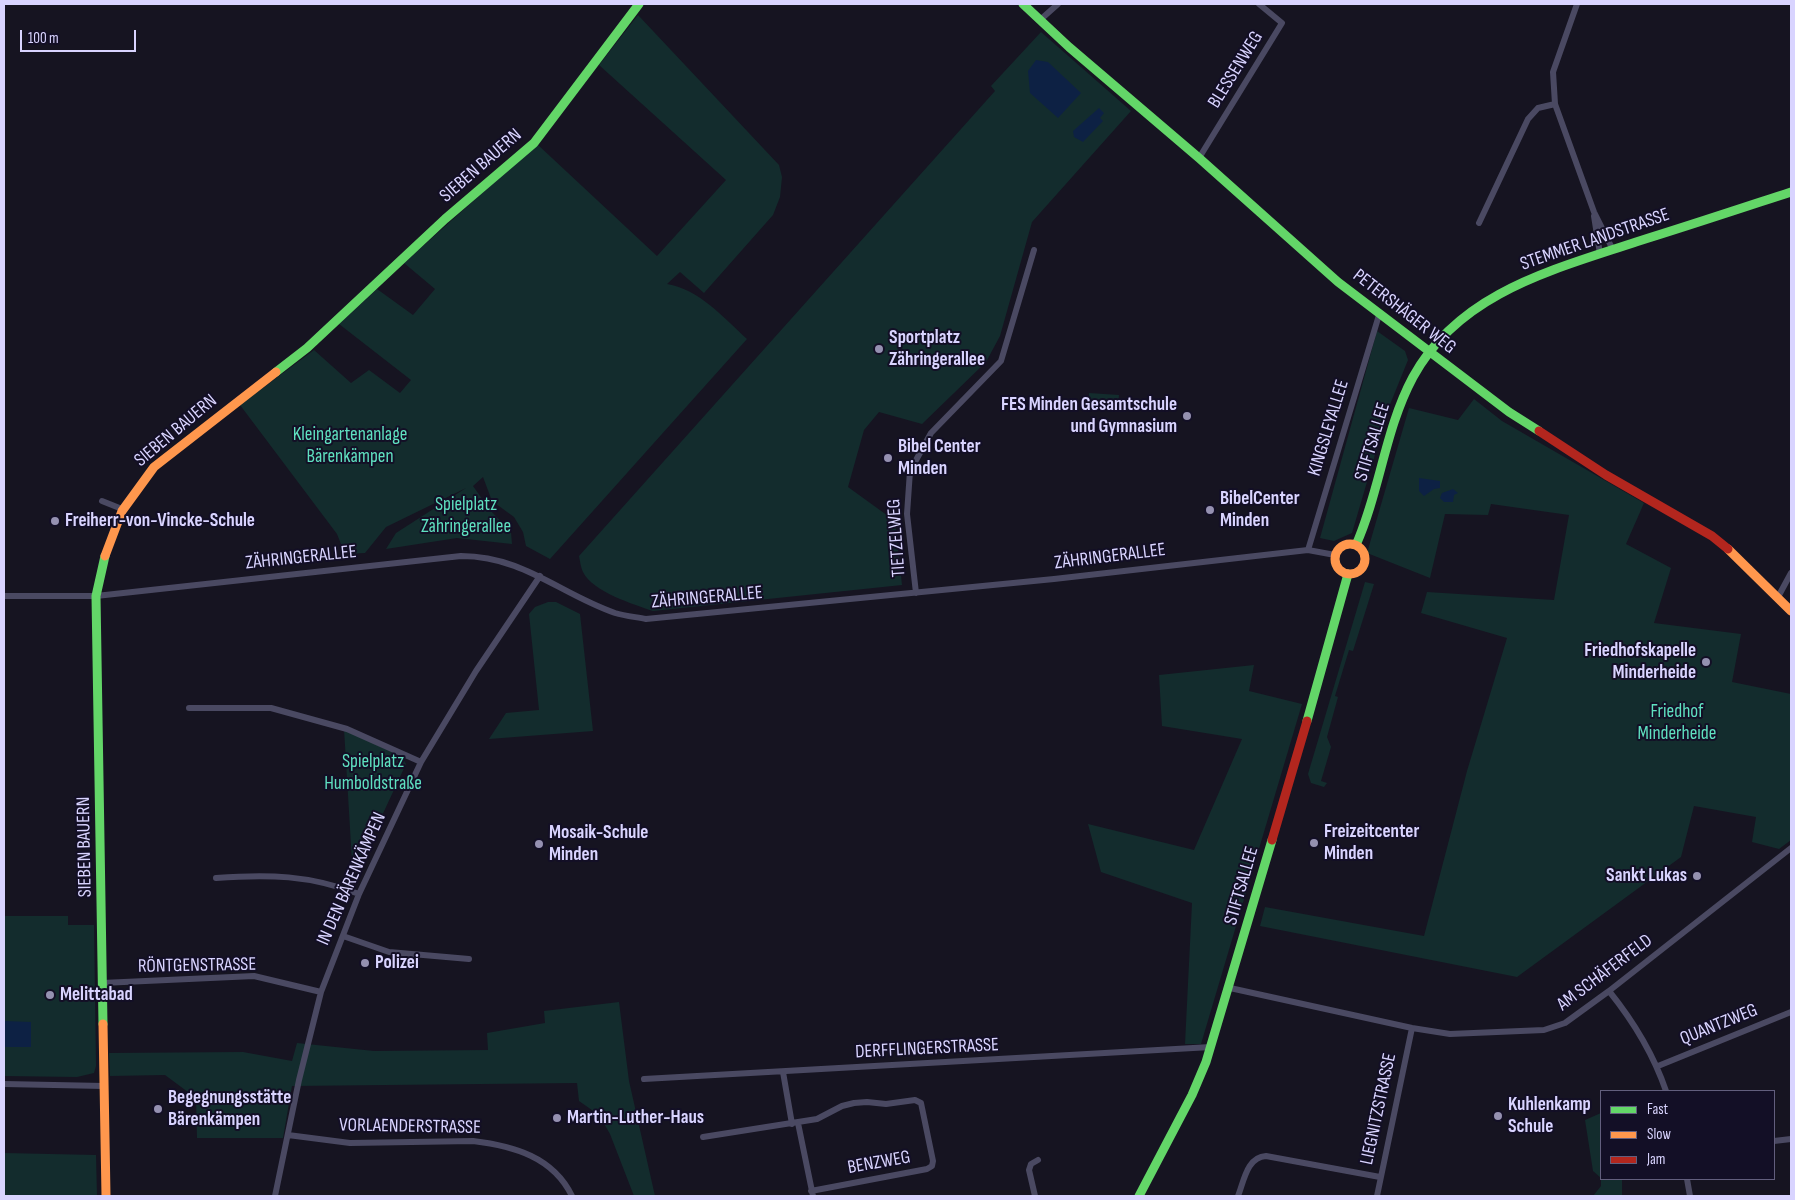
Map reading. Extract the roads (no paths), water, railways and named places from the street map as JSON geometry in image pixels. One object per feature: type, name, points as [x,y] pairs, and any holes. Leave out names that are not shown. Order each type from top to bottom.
[{"type":"street","name":"SIEBEN BAUERN","points":[[106,1196],[96,596],[108,540],[122,509],[136,486],[154,467],[307,348],[444,219],[534,143],[639,4]]},
{"type":"street","name":"PETERSHÄGER WEG","points":[[1023,4],[1338,282],[1494,401],[1569,452],[1712,536],[1738,557],[1791,610]]},
{"type":"street","points":[[1040,20],[1058,4]]},
{"type":"street","name":"BLESSENWEG","points":[[1199,158],[1282,23],[1259,4]]},
{"type":"street","points":[[1577,4],[1553,72],[1555,104],[1594,212],[1612,250]]},
{"type":"street","points":[[1479,223],[1528,119],[1538,108],[1555,104]]},
{"type":"street","name":"STEMMER LANDSTRASSE","points":[[1428,352],[1459,319],[1506,288],[1545,272],[1791,192]]},
{"type":"street","points":[[1594,212],[1600,254]]},
{"type":"street","name":"TIETZELWEG","points":[[916,593],[907,514],[910,471],[932,433],[1001,361],[1034,250]]},
{"type":"street","name":"KINGSLEYALLEE","points":[[1308,550],[1379,314]]},
{"type":"street","name":"STIFTSALLEE","points":[[1356,545],[1397,415],[1412,379],[1428,352]]},
{"type":"street","points":[[102,501],[122,509]]},
{"type":"street","points":[[1356,545],[1364,555],[1364,564],[1358,572],[1348,574],[1338,568],[1335,556],[1343,546],[1356,545]]},
{"type":"street","name":"ZÄHRINGERALLEE","points":[[4,596],[96,596],[461,556],[484,556],[502,560],[540,576],[616,613],[646,620],[916,593],[1308,550],[1335,556]]},
{"type":"street","points":[[1778,596],[1791,573]]},
{"type":"street","name":"STIFTSALLEE","points":[[1139,1196],[1192,1094],[1211,1047],[1338,619],[1348,574]]},
{"type":"street","name":"IN DEN BÄRENKÄMPEN","points":[[275,1196],[299,1080],[321,992],[360,894],[421,762],[476,671],[540,576]]},
{"type":"street","points":[[189,708],[271,708],[347,728],[421,762]]},
{"type":"street","name":"AM SCHÄFERFELD","points":[[1230,988],[1412,1028],[1466,1034],[1544,1030],[1565,1023],[1609,991],[1791,848]]},
{"type":"street","points":[[216,878],[265,874],[294,876],[321,881],[360,894]]},
{"type":"street","points":[[343,936],[394,954],[469,959]]},
{"type":"street","name":"RÖNTGENSTRASSE","points":[[102,983],[254,976],[321,992]]},
{"type":"street","points":[[1609,991],[1630,1017],[1658,1066],[1666,1090]]},
{"type":"street","name":"QUANTZWEG","points":[[1658,1066],[1791,1012]]},
{"type":"street","name":"LIEGNITZSTRASSE","points":[[1378,1196],[1380,1177],[1412,1028]]},
{"type":"street","name":"DERFFLINGERSTRASSE","points":[[644,1080],[1211,1047]]},
{"type":"street","points":[[783,1072],[812,1194]]},
{"type":"street","points":[[4,1084],[104,1086]]},
{"type":"street","name":"BENZWEG","points":[[795,1123],[824,1117],[842,1106],[854,1103],[894,1104],[915,1100],[921,1103],[933,1161],[932,1166],[927,1169],[812,1194]]},
{"type":"street","points":[[703,1137],[795,1123]]},
{"type":"street","name":"VORLAENDERSTRASSE","points":[[288,1135],[350,1143],[473,1141],[491,1143],[533,1155],[564,1181],[572,1196]]},
{"type":"street","points":[[1775,1141],[1791,1138]]},
{"type":"street","points":[[1238,1196],[1251,1162],[1258,1157],[1266,1156],[1380,1177]]},
{"type":"street","points":[[1034,1196],[1030,1170],[1031,1164],[1038,1160]]},
{"type":"street","points":[[1688,1180],[1690,1196]]},
{"type":"water","points":[[1036,60],[1048,62],[1081,93],[1058,118],[1030,93],[1028,71]]},
{"type":"water","points":[[1099,108],[1104,113],[1100,118],[1103,121],[1083,142],[1074,137],[1073,131]]},
{"type":"water","points":[[1419,478],[1440,481],[1440,488],[1434,489],[1424,496],[1419,491]]},
{"type":"water","points":[[1453,489],[1458,493],[1454,495],[1453,502],[1444,502],[1440,498],[1442,493]]},
{"type":"water","points":[[4,1021],[31,1022],[31,1047],[4,1047]]},
{"type":"place","name":"Sportplatz Zähringerallee","points":[[879,349]]},
{"type":"place","name":"FES Minden Gesamtschule und Gymnasium","points":[[1187,416]]},
{"type":"place","name":"Bibel Center Minden","points":[[888,458]]},
{"type":"place","name":"BibelCenter Minden","points":[[1210,510]]},
{"type":"place","name":"Freiherr-von-Vincke-Schule","points":[[55,521]]},
{"type":"place","name":"Friedhofskapelle Minderheide","points":[[1706,662]]},
{"type":"place","name":"Freizeitcenter Minden","points":[[1314,843]]},
{"type":"place","name":"Mosaik-Schule Minden","points":[[539,844]]},
{"type":"place","name":"Sankt Lukas","points":[[1697,876]]},
{"type":"place","name":"Polizei","points":[[365,963]]},
{"type":"place","name":"Melittabad","points":[[50,995]]},
{"type":"place","name":"Begegnungsstätte Bärenkämpen","points":[[158,1109]]},
{"type":"place","name":"Kuhlenkamp Schule","points":[[1498,1116]]},
{"type":"place","name":"Martin-Luther-Haus","points":[[557,1118]]},
{"type":"park label","name":"Kleingartenanlage Bärenkämpen","points":[[350,446]]},
{"type":"park label","name":"Spielplatz Zähringerallee","points":[[466,516]]},
{"type":"park label","name":"Friedhof Minderheide","points":[[1677,723]]},
{"type":"park label","name":"Spielplatz Humboldstraße","points":[[373,773]]}]
